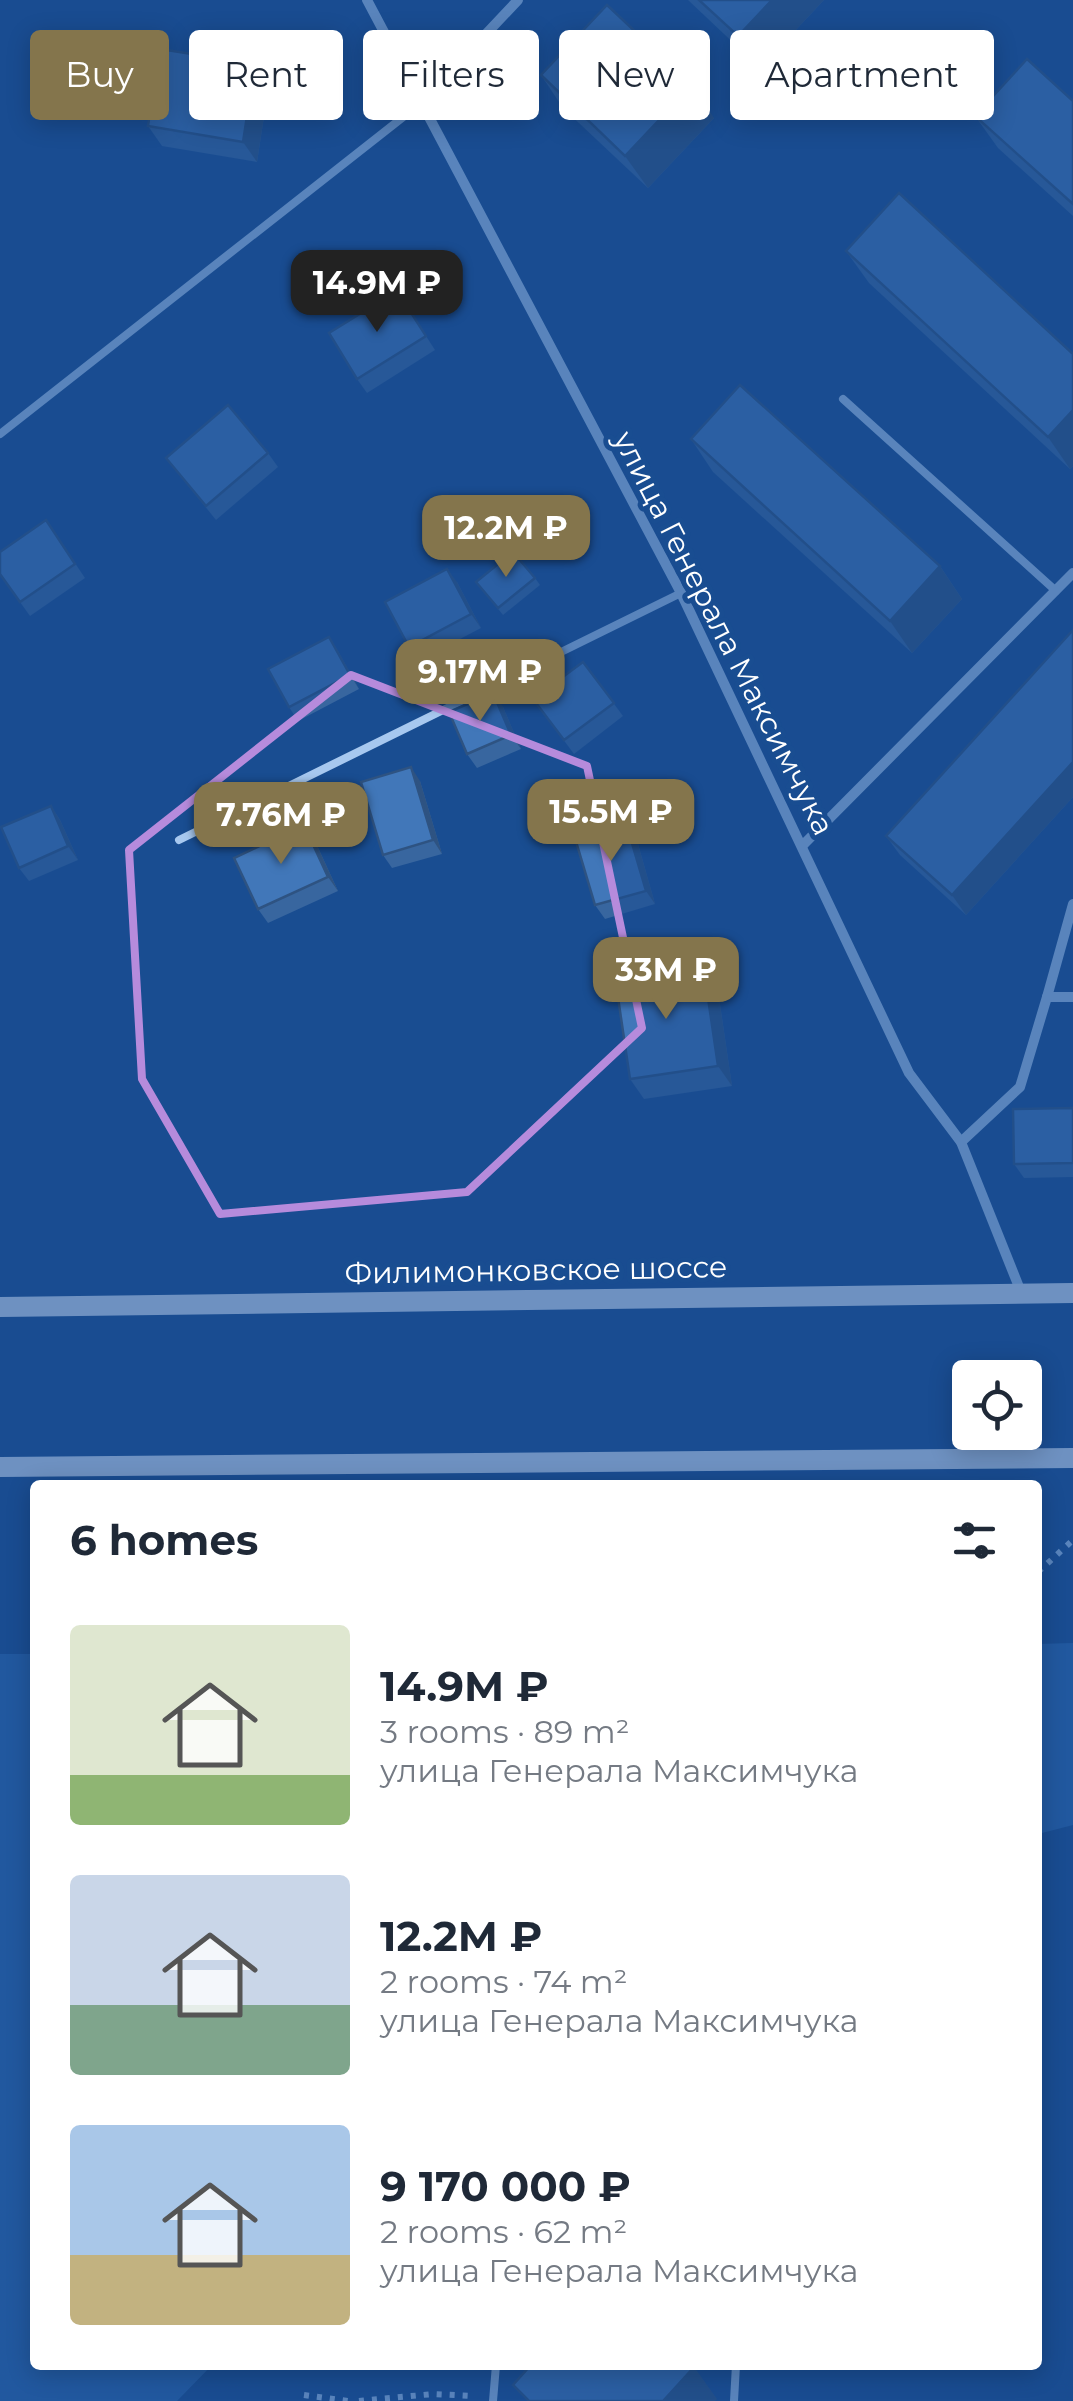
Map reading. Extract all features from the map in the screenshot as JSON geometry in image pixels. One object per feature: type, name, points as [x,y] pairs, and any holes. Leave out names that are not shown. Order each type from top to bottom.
[{"type":"main road","name":"Филимонковское шоссе","points":[[0,1307],[1073,1293]]},
{"type":"main road","points":[[0,1467],[1073,1458]]},
{"type":"street","name":"улица Генерала Максимчука","points":[[368,0],[383,30]]},
{"type":"street","points":[[490,30],[518,0]]},
{"type":"street","name":"улица Генерала Максимчука","points":[[430,120],[681,593],[909,1074],[961,1142],[1022,1294]]},
{"type":"street","points":[[803,845],[1073,573]]},
{"type":"street","points":[[961,1142],[1020,1087],[1073,904]]},
{"type":"street","points":[[1047,998],[1073,997]]},
{"type":"lane","points":[[0,434],[401,120]]},
{"type":"lane","points":[[842,399],[1056,591]]},
{"type":"lane","points":[[179,840],[681,593]]},
{"type":"lane","points":[[493,2399],[496,2370]]},
{"type":"lane","points":[[734,2401],[736,2370]]},
{"type":"path","points":[[1042,1568],[1073,1540]]},
{"type":"path","points":[[359,2401],[433,2394],[493,2399]]},
{"type":"path","points":[[304,2395],[348,2401]]},
{"type":"highlighted area","points":[[351,675],[587,766],[642,1028],[467,1192],[220,1214],[142,1079],[129,850]]},
{"type":"shaded area","points":[[1073,1643],[1073,1825],[1042,1833],[1042,1644]]},
{"type":"shaded area","points":[[0,1654],[30,1654],[30,2370],[207,2370],[177,2401],[0,2401]]},
{"type":"building","points":[[699,0],[772,0],[744,30],[732,30]]},
{"type":"building","points":[[607,5],[634,30],[583,30]]},
{"type":"building","points":[[169,50],[189,54],[189,120],[246,120],[243,142],[148,126],[149,120],[169,120]]},
{"type":"building","points":[[559,56],[559,92],[541,75]]},
{"type":"building","points":[[1027,59],[1073,101],[1073,204],[979,120],[994,120],[994,95]]},
{"type":"building","points":[[588,120],[659,120],[625,156]]},
{"type":"building","points":[[899,193],[1073,354],[1073,410],[1048,437],[846,251]]},
{"type":"building","points":[[397,291],[426,336],[357,379],[329,333]]},
{"type":"building","points":[[740,385],[940,566],[890,621],[691,439]]},
{"type":"building","points":[[228,405],[268,453],[206,506],[166,458]]},
{"type":"building","points":[[46,520],[75,564],[20,602],[0,574],[0,552]]},
{"type":"building","points":[[513,552],[535,578],[498,608],[476,582]]},
{"type":"building","points":[[447,569],[471,614],[409,647],[385,602]]},
{"type":"building","points":[[1073,630],[1073,762],[952,895],[886,836]]},
{"type":"building","points":[[329,637],[350,675],[289,707],[268,669]]},
{"type":"building","points":[[583,662],[614,703],[564,740],[533,699]]},
{"type":"building","points":[[493,693],[511,735],[467,754],[449,712]]},
{"type":"building","points":[[411,767],[433,840],[383,855],[361,782]]},
{"type":"building","points":[[51,806],[68,846],[19,868],[1,827]]},
{"type":"building","points":[[626,823],[646,891],[595,905],[575,838]]},
{"type":"building","points":[[304,825],[328,877],[258,909],[234,858]]},
{"type":"building","points":[[703,964],[718,1066],[630,1079],[615,977]]},
{"type":"building","points":[[1073,1108],[1073,1163],[1014,1164],[1013,1109]]},
{"type":"building","points":[[526,2370],[691,2370],[663,2401],[529,2401],[513,2385]]}]
